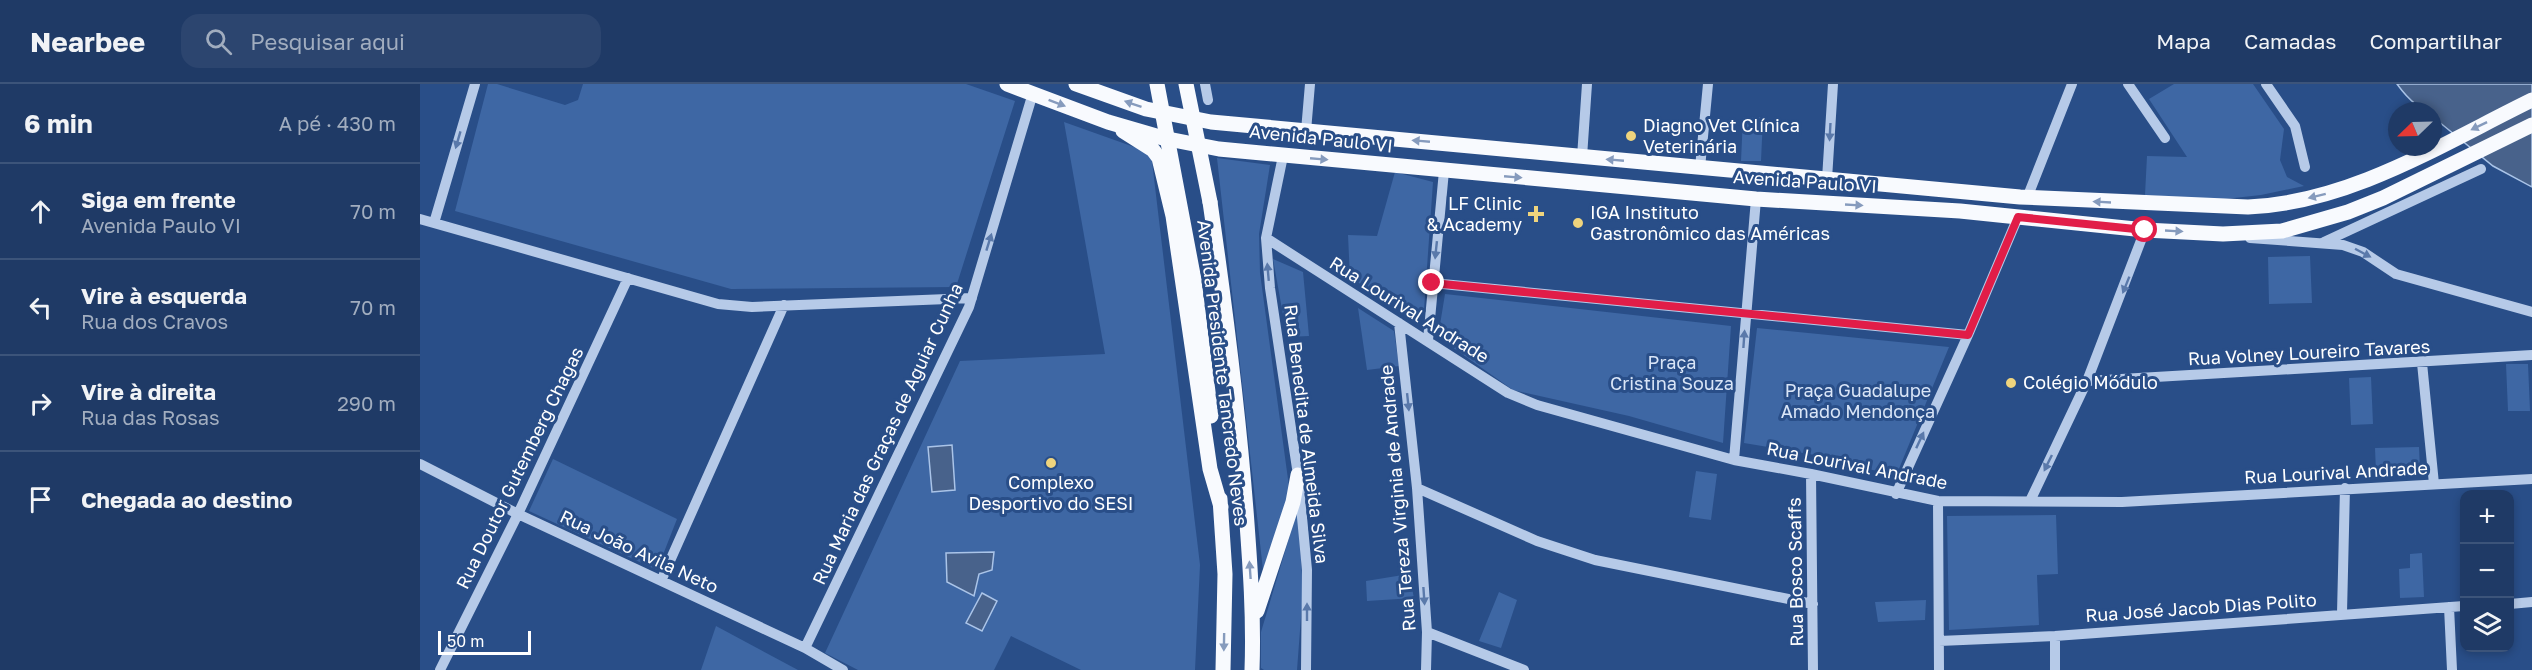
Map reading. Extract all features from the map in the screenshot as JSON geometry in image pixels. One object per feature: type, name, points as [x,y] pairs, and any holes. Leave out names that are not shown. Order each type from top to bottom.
[{"type":"main road","points":[[1007,84],[1108,122],[1153,150],[1159,158],[1173,216],[1210,470],[1221,507]]},
{"type":"main road","name":"Avenida Presidente Tancredo Neves","points":[[1157,84],[1194,280],[1212,416],[1225,574],[1223,670]]},
{"type":"main road","name":"Avenida Presidente Tancredo Neves","points":[[1186,84],[1210,202],[1227,313],[1254,620],[1252,670]]},
{"type":"main road","name":"Avenida Paulo VI","points":[[1090,86],[1146,109],[1211,122],[2027,198],[2149,205],[2277,206],[2335,191],[2372,178],[2532,100]]},
{"type":"main road","name":"Avenida Paulo VI","points":[[1108,122],[1163,138],[1219,149],[1283,156],[1756,199],[1960,211],[2145,230],[2223,234],[2282,231],[2348,212],[2383,198],[2532,125]]},
{"type":"main road","points":[[1254,620],[1293,502],[1298,475]]},
{"type":"street","points":[[434,223],[475,84]]},
{"type":"street","points":[[1205,84],[1208,100]]},
{"type":"street","points":[[1306,131],[1310,84]]},
{"type":"street","points":[[1582,157],[1587,84]]},
{"type":"street","points":[[1700,168],[1708,84]]},
{"type":"street","points":[[1827,180],[1833,84]]},
{"type":"street","points":[[2027,198],[2072,84]]},
{"type":"street","points":[[2128,84],[2165,138]]},
{"type":"street","points":[[2266,84],[2295,126],[2305,167]]},
{"type":"street","name":"Rua Maria das Graças de Aguiar Cunha","points":[[805,648],[972,298],[1033,93]]},
{"type":"street","name":"Rua Benedita de Almeida Silva","points":[[1283,156],[1266,238],[1270,288],[1298,475],[1307,570],[1306,670]]},
{"type":"street","points":[[2321,243],[2481,170]]},
{"type":"street","points":[[1428,340],[1444,171]]},
{"type":"street","points":[[1734,460],[1756,199]]},
{"type":"street","points":[[1896,494],[1968,335],[2018,217]]},
{"type":"street","points":[[420,219],[718,304],[784,305],[972,298]]},
{"type":"street","points":[[2030,501],[2087,381],[2145,230]]},
{"type":"street","points":[[2223,234],[2352,247],[2396,274],[2532,312]]},
{"type":"street","name":"Rua Lourival Andrade","points":[[1266,238],[1509,393],[1537,405],[1734,460],[1811,474],[1896,494],[1938,501],[2122,502],[2532,479]]},
{"type":"street","name":"Rua Doutor Gutemberg Chagas","points":[[440,670],[518,514],[628,278]]},
{"type":"street","points":[[1432,283],[1968,335]]},
{"type":"street","points":[[661,581],[784,305]]},
{"type":"street","name":"Rua Tereza Virginia de Andrade","points":[[1399,323],[1417,488],[1427,632],[1426,670]]},
{"type":"street","name":"Rua Volney Loureiro Tavares","points":[[2087,381],[2532,355]]},
{"type":"street","points":[[2422,363],[2434,484]]},
{"type":"street","name":"Rua João Avila Neto","points":[[420,464],[518,514],[805,648],[843,670]]},
{"type":"street","name":"Rua Bosco Scaffs","points":[[1811,474],[1813,670]]},
{"type":"street","points":[[1417,488],[1537,541],[1595,560],[1813,604]]},
{"type":"street","points":[[2342,613],[2345,488]]},
{"type":"street","points":[[1938,501],[1939,670]]},
{"type":"street","points":[[2514,604],[2532,602]]},
{"type":"street","name":"Rua José Jacob Dias Polito","points":[[1939,641],[2055,636],[2342,613],[2460,606]]},
{"type":"street","points":[[2449,607],[2452,670]]},
{"type":"street","points":[[1427,632],[1524,670]]},
{"type":"street","points":[[2055,636],[2055,670]]},
{"type":"green space","points":[[488,84],[497,84],[565,105],[578,100],[583,84],[966,84],[1015,101],[956,287],[731,289],[455,211]]},
{"type":"green space","points":[[2174,84],[2253,84],[2284,129],[2280,160],[2287,177],[2304,186],[2261,195],[2216,200],[2145,195],[2147,156],[2187,157],[2149,99]]},
{"type":"green space","points":[[1743,117],[1763,117],[1761,161],[1741,161]]},
{"type":"green space","name":"Complexo Desportivo do SESI","points":[[1064,122],[1151,153],[1200,565],[1195,670],[1081,670],[1011,636],[994,670],[858,670],[825,653],[960,361],[1105,354]]},
{"type":"green space","points":[[1217,158],[1270,165],[1259,234],[1260,273],[1290,494],[1263,570]]},
{"type":"green space","points":[[1395,172],[1433,182],[1424,310],[1414,314],[1350,278],[1348,235],[1377,236]]},
{"type":"green space","points":[[2310,256],[2312,303],[2269,304],[2268,257]]},
{"type":"green space","points":[[1273,259],[1303,272],[1309,336],[1287,337]]},
{"type":"green space","name":"Praça Cristina Souza","points":[[1445,294],[1731,326],[1723,443],[1629,416],[1513,390],[1438,337]]},
{"type":"green space","points":[[1358,308],[1394,331],[1399,366],[1367,370]]},
{"type":"green space","name":"Praça Guadalupe Amado Mendonça","points":[[1757,328],[1949,347],[1896,476],[1815,455],[1744,443]]},
{"type":"green space","points":[[2506,364],[2528,364],[2530,411],[2508,411]]},
{"type":"green space","points":[[2371,377],[2373,424],[2351,425],[2349,378]]},
{"type":"green space","points":[[2419,447],[2420,470],[2376,472],[2375,448]]},
{"type":"green space","points":[[553,459],[677,519],[657,570],[529,511]]},
{"type":"green space","points":[[1696,471],[1717,474],[1711,520],[1689,517]]},
{"type":"green space","points":[[1298,508],[1303,591],[1297,670],[1264,670],[1261,668],[1261,632]]},
{"type":"green space","points":[[2056,515],[2058,574],[2037,575],[2039,625],[1949,630],[1947,516]]},
{"type":"green space","points":[[2422,553],[2424,597],[2400,598],[2399,569],[2410,568],[2410,554]]},
{"type":"green space","points":[[1409,574],[1414,598],[1367,601],[1366,581]]},
{"type":"green space","points":[[1499,592],[1517,600],[1501,648],[1479,641]]},
{"type":"green space","points":[[1926,600],[1925,620],[1878,622],[1875,602]]},
{"type":"green space","points":[[716,626],[798,670],[701,670]]},
{"type":"shaded area","points":[[2397,84],[2532,84],[2532,187],[2493,166],[2442,124],[2442,102],[2413,102]]},
{"type":"shaded area","points":[[952,445],[955,490],[932,492],[928,447]]},
{"type":"shaded area","points":[[994,552],[992,570],[979,574],[974,596],[947,582],[946,553]]},
{"type":"shaded area","points":[[982,593],[997,601],[982,631],[966,623]]},
{"type":"place","name":"Diagno Vet Clínica Veterinária","points":[[1631,136]]},
{"type":"place","name":"LF Clinic & Academy","points":[[1536,214]]},
{"type":"place","name":"IGA Instituto Gastronômico das Américas","points":[[1578,223]]},
{"type":"place","name":"Colégio Módulo","points":[[2011,383]]},
{"type":"place","name":"Complexo Desportivo do SESI","points":[[1051,463]]},
{"type":"route","points":[[1432,283],[1968,335],[2010,241],[2018,217],[2145,230]]}]
